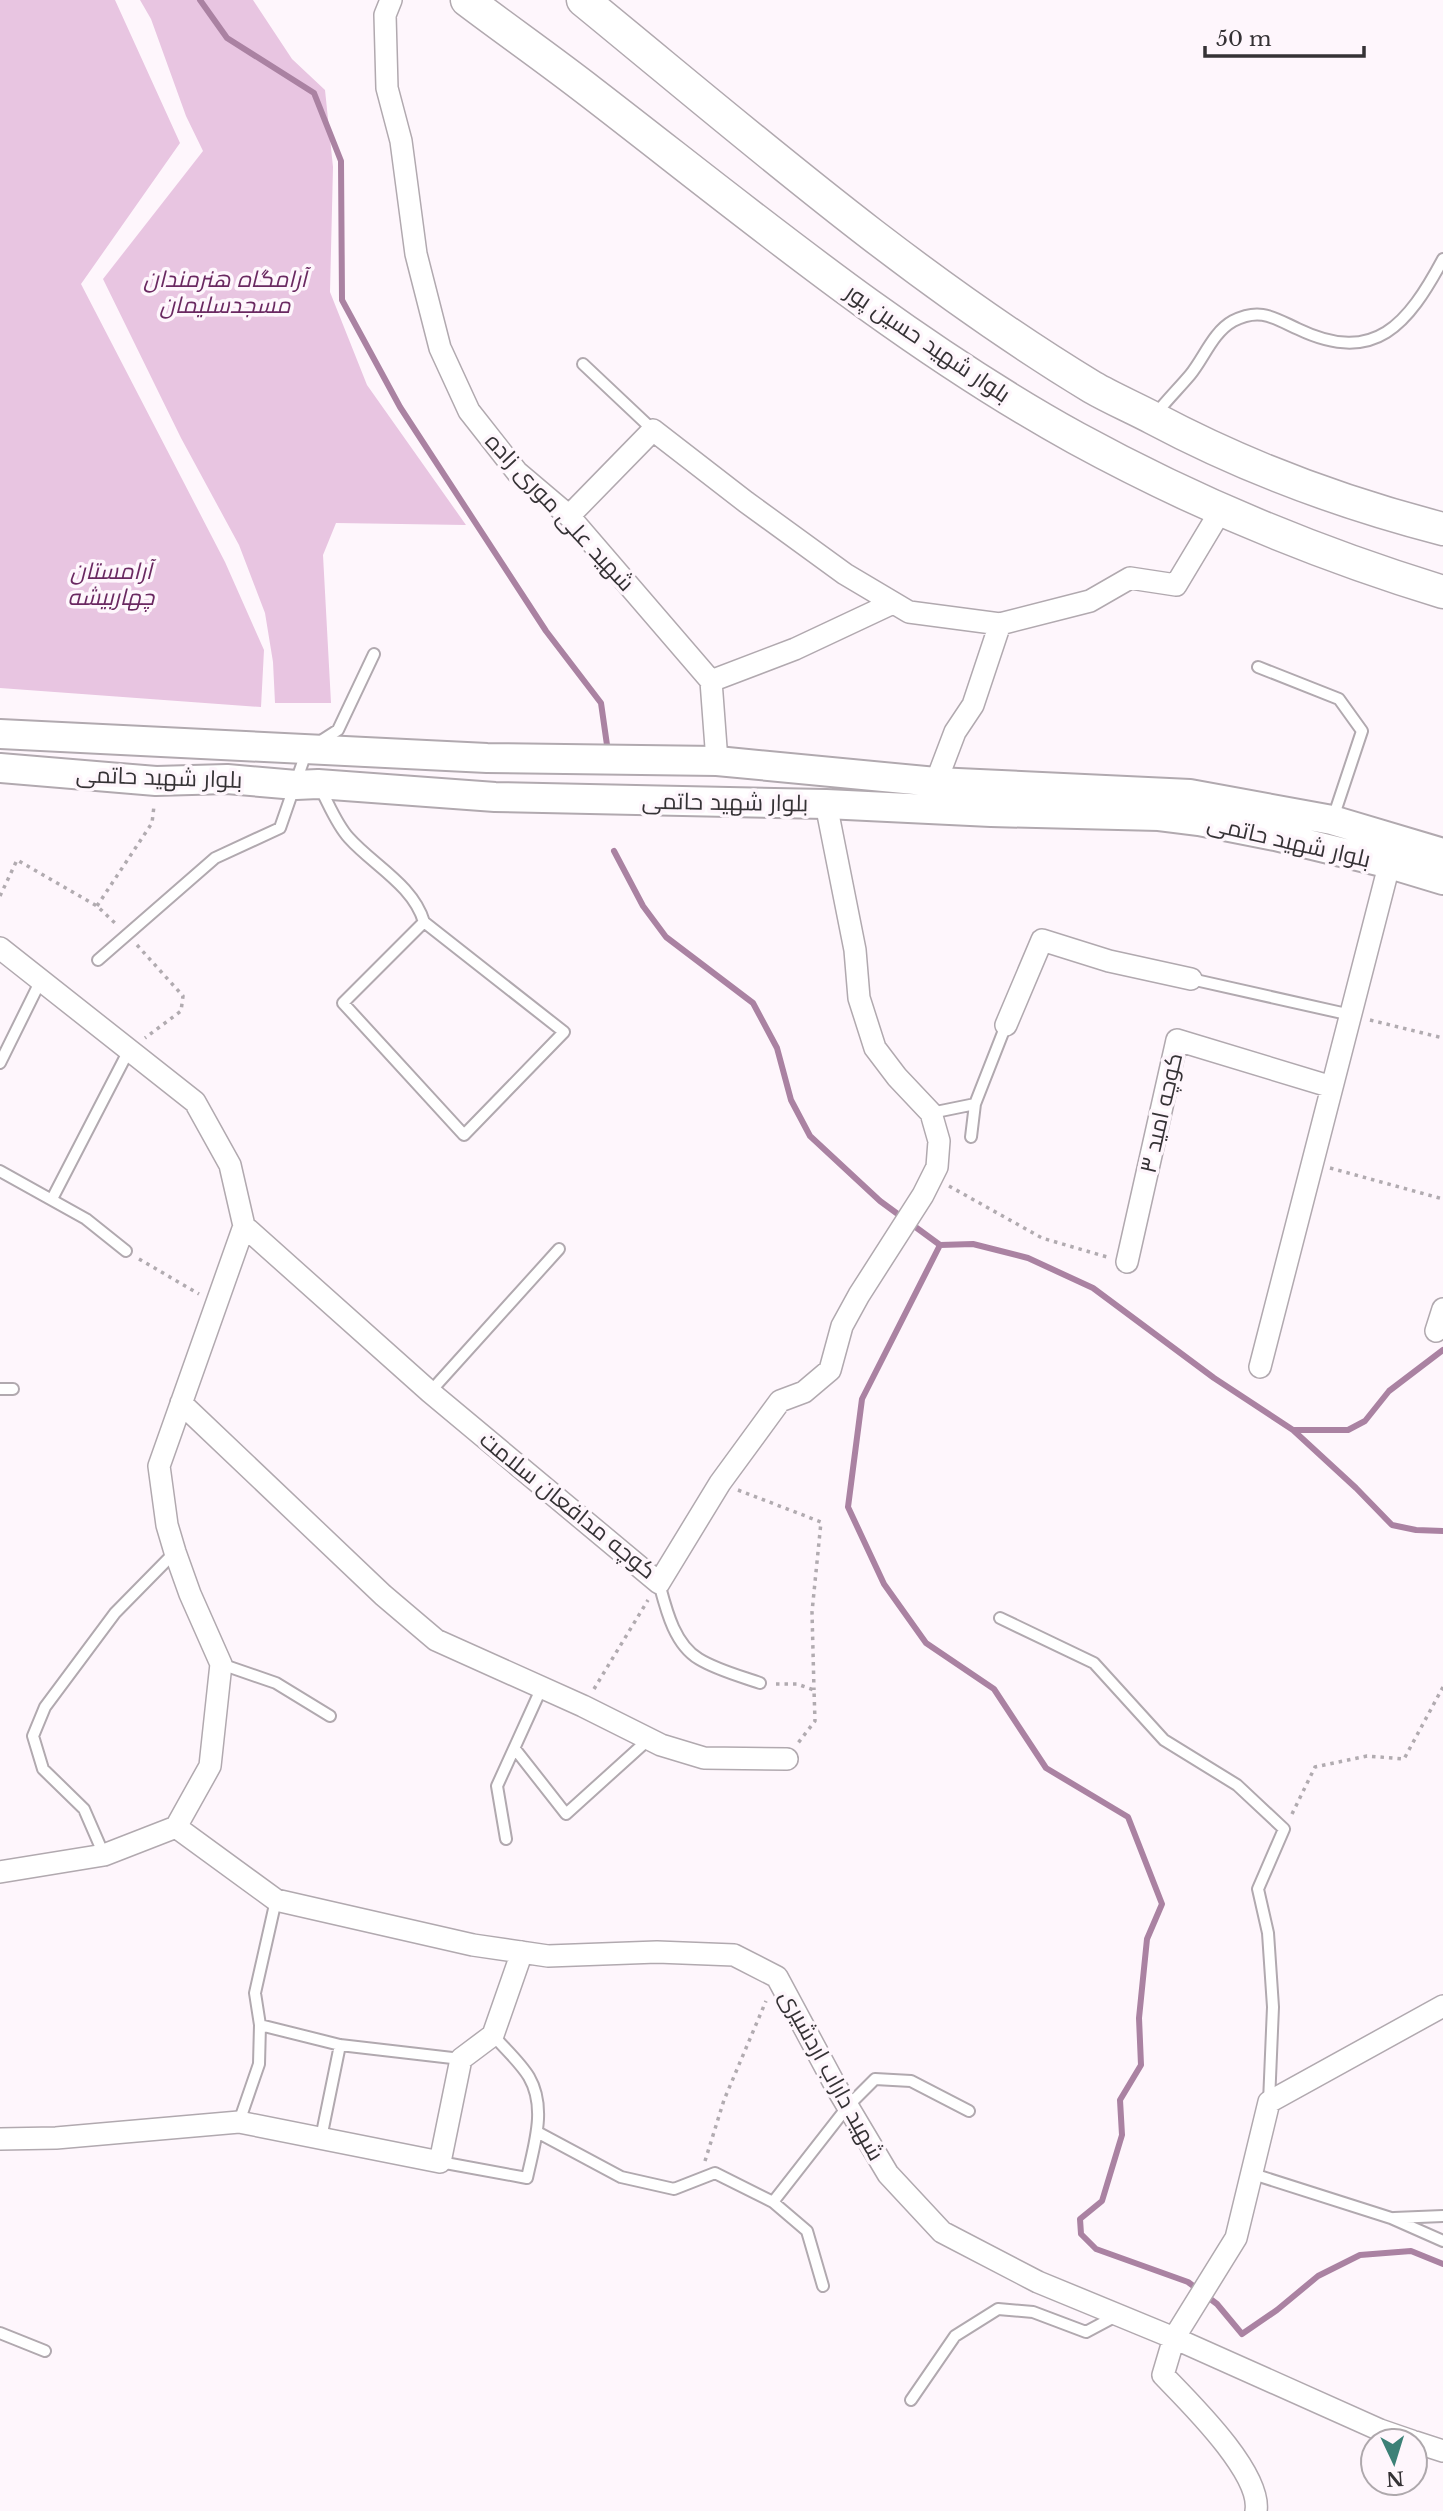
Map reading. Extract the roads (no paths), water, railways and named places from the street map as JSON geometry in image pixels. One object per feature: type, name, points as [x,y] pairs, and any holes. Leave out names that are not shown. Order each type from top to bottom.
[{"type":"main road","name":"بلوار شهيد حسین پور","points":[[467,0],[589,91],[810,264],[962,369],[1075,437],[1176,490],[1292,541],[1443,592]]},
{"type":"main road","points":[[583,0],[848,216],[984,318],[1094,388],[1198,442],[1318,492],[1443,529]]},
{"type":"main road","name":"بلوار شهید حاتمی","points":[[0,734],[487,758],[717,761],[936,782],[1190,794],[1332,820],[1443,880]]},
{"type":"main road","name":"بلوار شهید حاتمی","points":[[0,768],[156,781],[227,779],[495,797],[826,804],[1159,816],[1275,836],[1393,851],[1443,853]]},
{"type":"street","name":"شهید علی موری زاده","points":[[391,0],[385,15],[387,88],[401,141],[416,254],[440,348],[469,411],[517,472],[569,516],[711,681]]},
{"type":"street","points":[[569,516],[653,430],[845,574],[909,612],[1000,624],[1090,601],[1130,579],[1176,585],[1221,510]]},
{"type":"street","points":[[717,761],[711,681],[795,649],[893,603]]},
{"type":"street","points":[[936,782],[955,732],[973,705],[1000,624]]},
{"type":"street","points":[[826,804],[855,950],[859,998],[875,1048],[897,1077],[931,1113]]},
{"type":"street","points":[[1261,1367],[1393,851]]},
{"type":"street","points":[[1006,1025],[1042,940],[1109,961],[1191,979]]},
{"type":"street","points":[[0,948],[195,1102],[230,1165],[244,1226],[159,1466],[167,1525],[175,1552],[221,1664],[210,1766],[176,1827],[104,1855],[0,1872]]},
{"type":"street","name":"کوچه امید ۳","points":[[1127,1262],[1177,1040],[1332,1087]]},
{"type":"street","name":"کوچه مدافعان سلامت","points":[[244,1226],[430,1392],[659,1583],[720,1483],[780,1401],[804,1392],[830,1370],[842,1326],[859,1295],[903,1229],[937,1167],[939,1141],[931,1113]]},
{"type":"street","points":[[1436,1331],[1443,1309]]},
{"type":"street","points":[[181,1403],[383,1595],[436,1640],[583,1706],[649,1739],[704,1758],[787,1759]]},
{"type":"street","name":"شهید داراب اردشیری","points":[[176,1827],[276,1900],[473,1944],[548,1956],[657,1952],[734,1955],[777,1977],[888,2174],[942,2232],[1038,2282],[1174,2338],[1373,2427]]},
{"type":"street","points":[[0,2139],[56,2138],[239,2122],[440,2162],[461,2060],[493,2035],[522,1952]]},
{"type":"street","points":[[1256,2511],[1258,2502],[1240,2462],[1163,2375],[1174,2338],[1236,2238],[1269,2102],[1443,2006]]},
{"type":"lane","points":[[1152,418],[1191,373],[1220,331],[1232,322],[1246,316],[1264,314],[1337,344],[1378,338],[1400,321],[1430,284],[1443,259]]},
{"type":"lane","points":[[583,364],[653,430]]},
{"type":"lane","points":[[98,960],[215,858],[280,828],[307,784],[307,750],[338,730],[374,654]]},
{"type":"lane","points":[[1258,667],[1339,699],[1362,731],[1332,820]]},
{"type":"lane","points":[[307,784],[346,836],[404,889],[421,910],[424,922],[564,1032],[464,1135],[343,1003],[424,922]]},
{"type":"lane","points":[[1191,979],[1351,1015]]},
{"type":"lane","points":[[0,1063],[41,980]]},
{"type":"lane","points":[[971,1137],[975,1104],[1006,1025]]},
{"type":"lane","points":[[52,1199],[129,1050]]},
{"type":"lane","points":[[931,1113],[975,1104]]},
{"type":"lane","points":[[0,1171],[86,1219],[126,1251]]},
{"type":"lane","points":[[430,1392],[559,1249]]},
{"type":"lane","points":[[0,1389],[13,1389]]},
{"type":"lane","points":[[104,1855],[84,1809],[43,1769],[33,1736],[45,1707],[115,1613],[175,1552]]},
{"type":"lane","points":[[659,1583],[668,1617],[683,1645],[698,1658],[760,1684]]},
{"type":"lane","points":[[1000,1618],[1094,1662],[1164,1741],[1237,1785],[1284,1829],[1258,1889],[1268,1933],[1273,2007],[1269,2102]]},
{"type":"lane","points":[[221,1664],[276,1683],[330,1716]]},
{"type":"lane","points":[[506,1839],[497,1786],[542,1687]]},
{"type":"lane","points":[[514,1749],[566,1814],[649,1739]]},
{"type":"lane","points":[[239,2122],[259,2064],[260,2025],[255,1993],[276,1900]]},
{"type":"lane","points":[[260,2025],[340,2045],[461,2060]]},
{"type":"lane","points":[[440,2162],[527,2178],[537,2132],[539,2104],[529,2077],[493,2035]]},
{"type":"lane","points":[[321,2138],[340,2045]]},
{"type":"lane","points":[[773,2202],[848,2106],[875,2079],[911,2081],[969,2111]]},
{"type":"lane","points":[[537,2132],[621,2177],[674,2189],[715,2173],[773,2202],[807,2231],[823,2286]]},
{"type":"lane","points":[[1253,2174],[1391,2218],[1443,2241]]},
{"type":"lane","points":[[1391,2218],[1443,2216]]},
{"type":"lane","points":[[911,2400],[955,2336],[998,2309],[1033,2312],[1086,2332],[1119,2315]]},
{"type":"lane","points":[[0,2333],[45,2351]]},
{"type":"waterway","points":[[200,0],[227,38],[314,93],[341,161],[342,300],[400,407],[546,631],[601,703],[608,752]]},
{"type":"waterway","points":[[614,851],[643,906],[666,937],[753,1003],[777,1048],[791,1100],[810,1136],[880,1201],[940,1245],[973,1244],[1028,1258],[1093,1288],[1214,1378],[1293,1430],[1392,1525],[1416,1530],[1443,1531]]},
{"type":"waterway","points":[[940,1245],[862,1399],[848,1507],[884,1584],[926,1643],[994,1689],[1046,1768],[1128,1817],[1162,1904],[1147,1939],[1139,2018],[1141,2065],[1120,2100],[1122,2135],[1102,2201],[1080,2219],[1081,2234],[1096,2249],[1188,2282],[1217,2304],[1242,2334],[1277,2310],[1318,2276],[1360,2255],[1411,2251],[1443,2264]]},
{"type":"waterway","points":[[1293,1430],[1348,1430],[1365,1421],[1389,1391],[1443,1350]]},
{"type":"park label","name":"آرامگاه هنرمندان مسجدسلیمان","points":[[225,292]]},
{"type":"park label","name":"آرامستان چهاربیشه","points":[[111,584]]}]
